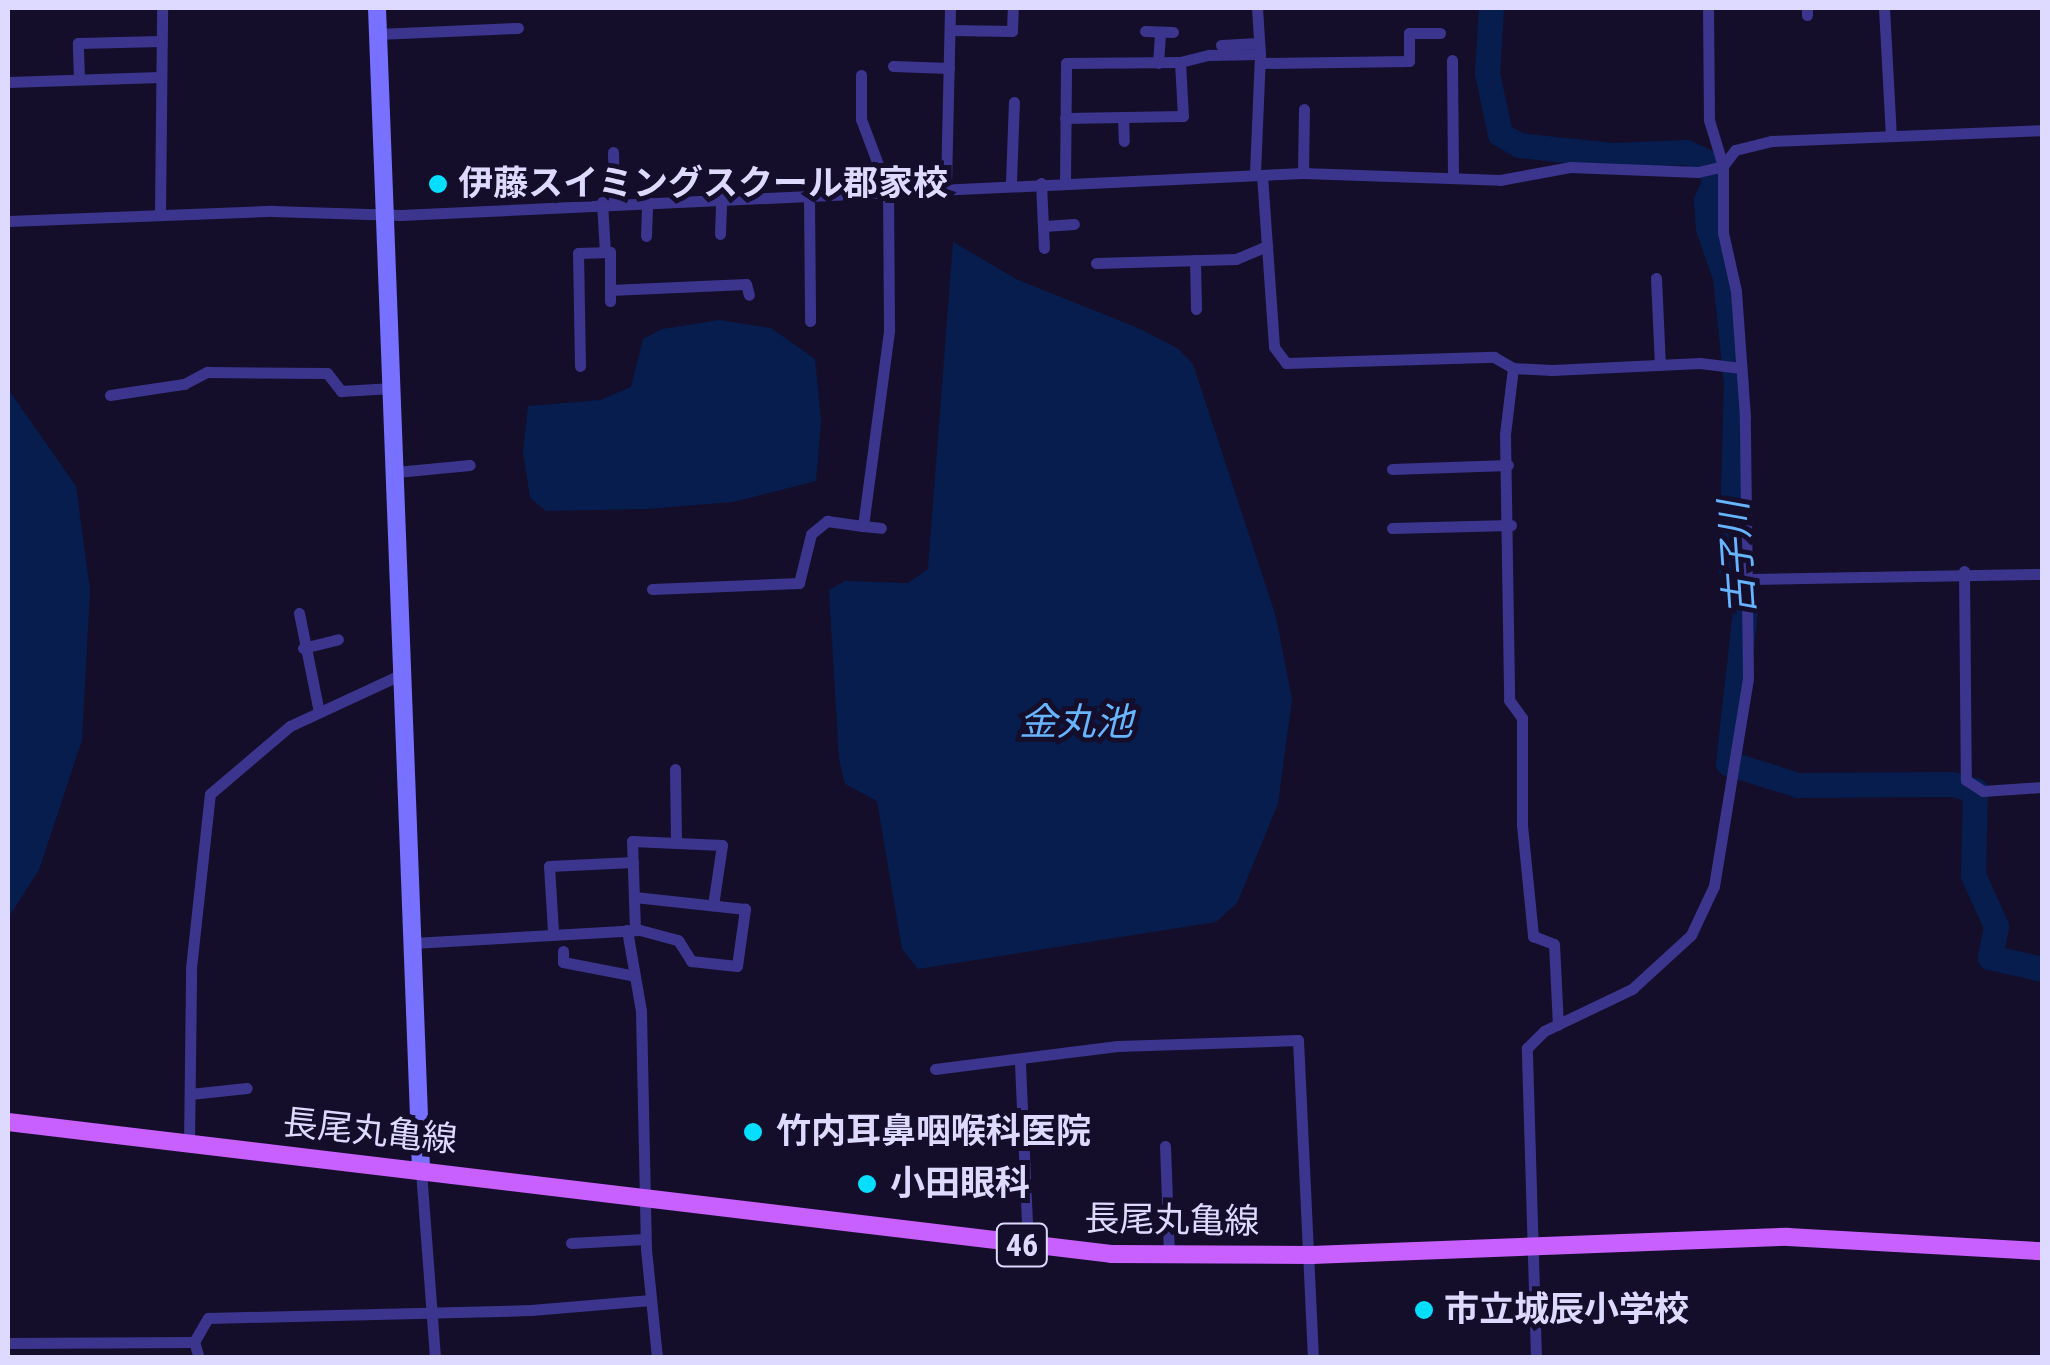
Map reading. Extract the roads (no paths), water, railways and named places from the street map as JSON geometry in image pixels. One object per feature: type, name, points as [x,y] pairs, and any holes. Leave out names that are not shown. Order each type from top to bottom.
[{"type":"main road","name":"長尾丸亀線","points":[[8,1122],[644,1196],[1028,1246],[1169,1256],[1312,1255],[1788,1237],[2042,1251]]},
{"type":"street","points":[[160,213],[162,8]]},
{"type":"street","points":[[377,8],[421,1170],[428,1309],[436,1358]]},
{"type":"street","points":[[946,185],[950,8]]},
{"type":"street","points":[[950,30],[1012,31],[1013,8]]},
{"type":"street","points":[[1257,8],[1259,175],[1274,348],[1286,363],[1494,356],[1513,368],[1722,364],[1741,368]]},
{"type":"street","points":[[1536,1358],[1538,1247],[1524,1061],[1532,1040],[1632,990],[1671,958],[1704,912],[1748,679],[1750,579],[1741,368],[1723,233],[1720,167],[1709,120],[1708,8]]},
{"type":"street","points":[[1884,8],[1892,136]]},
{"type":"street","points":[[378,34],[518,28]]},
{"type":"street","points":[[1145,31],[1166,32],[1158,62]]},
{"type":"street","points":[[1065,184],[1066,64],[1180,62],[1260,54],[1409,61],[1409,32],[1440,34]]},
{"type":"street","points":[[79,80],[78,44],[160,40]]},
{"type":"street","points":[[1221,45],[1260,54]]},
{"type":"street","points":[[1452,60],[1454,178]]},
{"type":"street","points":[[1066,118],[1183,116],[1180,62]]},
{"type":"street","points":[[893,66],[950,68]]},
{"type":"street","points":[[861,75],[861,120],[888,191],[890,330],[863,526]]},
{"type":"street","points":[[8,82],[160,77]]},
{"type":"street","points":[[1010,182],[1011,101]]},
{"type":"street","points":[[1302,173],[1304,109]]},
{"type":"street","points":[[1122,117],[1124,141]]},
{"type":"street","points":[[8,222],[160,213],[386,213],[647,200],[809,198],[946,185],[1065,184],[1302,173],[1500,180],[1570,167],[1698,172],[1720,167],[1735,150],[1772,141],[2042,130]]},
{"type":"street","points":[[613,152],[605,252],[610,295],[746,284],[749,295]]},
{"type":"street","points":[[1041,183],[1044,248]]},
{"type":"street","points":[[720,234],[721,198]]},
{"type":"street","points":[[809,198],[810,322]]},
{"type":"street","points":[[646,236],[647,200]]},
{"type":"street","points":[[1044,226],[1074,224]]},
{"type":"street","points":[[1096,262],[1236,259],[1267,246]]},
{"type":"street","points":[[580,366],[578,253],[605,252]]},
{"type":"street","points":[[1196,260],[1196,310]]},
{"type":"street","points":[[1656,278],[1660,365]]},
{"type":"street","points":[[1513,368],[1508,465],[1508,700],[1522,718],[1522,825],[1533,936],[1554,944],[1558,1025]]},
{"type":"street","points":[[110,396],[184,384],[207,372],[327,374],[341,391],[392,388]]},
{"type":"street","points":[[1392,468],[1508,465]]},
{"type":"street","points":[[396,472],[470,466]]},
{"type":"street","points":[[652,589],[799,583],[811,534],[828,521],[881,528]]},
{"type":"street","points":[[1392,528],[1511,525]]},
{"type":"street","points":[[1750,579],[1964,571],[2042,574]]},
{"type":"street","points":[[1964,571],[1966,780],[1983,791],[2042,787]]},
{"type":"street","points":[[300,613],[303,648],[319,712]]},
{"type":"street","points":[[303,648],[338,639]]},
{"type":"street","points":[[190,1144],[191,968],[205,806],[218,786],[290,726],[404,674]]},
{"type":"street","points":[[675,769],[676,843]]},
{"type":"street","points":[[657,1358],[645,1239],[631,930],[632,841],[722,845],[714,905]]},
{"type":"street","points":[[553,931],[550,866],[633,862]]},
{"type":"street","points":[[412,943],[553,931],[631,930],[678,940],[691,961],[737,966],[745,909],[634,897]]},
{"type":"street","points":[[563,951],[564,962],[636,976]]},
{"type":"street","points":[[935,1069],[1020,1063],[1118,1046],[1298,1040],[1312,1255],[1313,1358]]},
{"type":"street","points":[[1020,1063],[1028,1246]]},
{"type":"street","points":[[190,1094],[247,1088]]},
{"type":"street","points":[[1165,1146],[1169,1256]]},
{"type":"street","points":[[571,1242],[645,1239]]},
{"type":"street","points":[[199,1358],[194,1342],[208,1318],[428,1309],[531,1310],[651,1300]]},
{"type":"street","points":[[8,1343],[194,1342]]},
{"type":"water","name":"金丸池","points":[[953,242],[1018,280],[1138,328],[1177,348],[1193,364],[1276,617],[1292,699],[1278,804],[1237,903],[1216,922],[918,969],[902,949],[877,801],[845,784],[839,759],[829,590],[845,581],[908,583],[928,569]]},
{"type":"water","points":[[719,320],[771,328],[815,359],[821,421],[816,481],[733,502],[647,509],[546,511],[530,498],[523,452],[528,406],[600,400],[631,387],[643,339],[662,329]]},
{"type":"water","points":[[8,389],[76,486],[90,590],[82,740],[39,870],[8,918]]},
{"type":"waterway","name":"古子川","points":[[1491,8],[1487,73],[1500,134],[1519,145],[1611,155],[1686,152],[1707,162],[1715,181],[1706,200],[1708,228],[1725,277],[1736,384],[1731,568],[1745,611],[1728,763],[1798,785],[1952,784],[1975,790],[1973,875],[1996,926],[1990,957],[2042,969]]},
{"type":"place","name":"伊藤スイミングスクール郡家校","points":[[438,184]]},
{"type":"place","name":"竹内耳鼻咽喉科医院","points":[[753,1132]]},
{"type":"place","name":"小田眼科","points":[[867,1184]]},
{"type":"place","name":"市立城辰小学校","points":[[1424,1310]]}]
